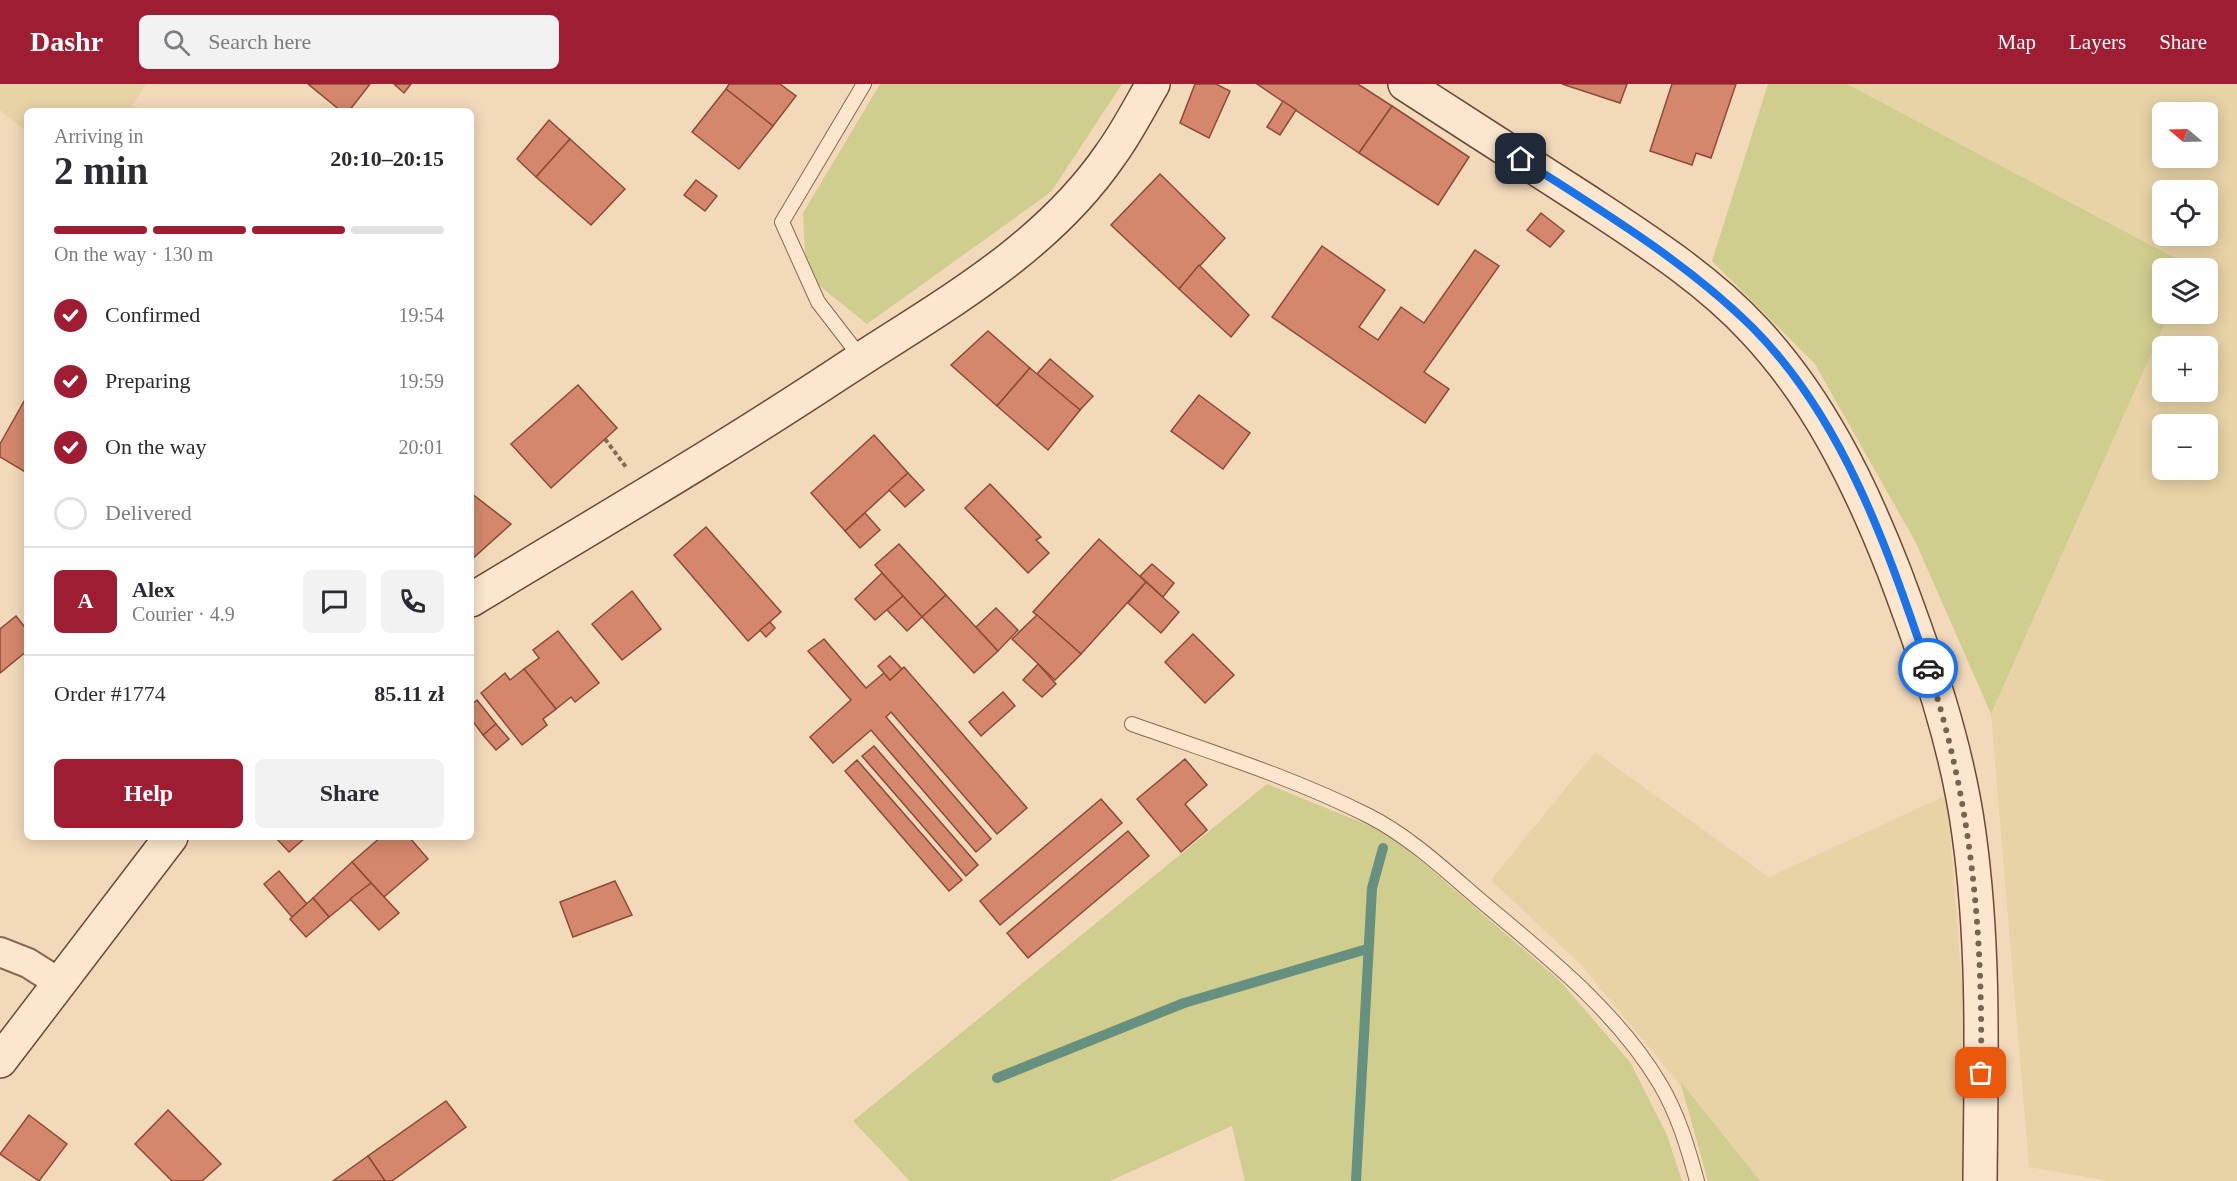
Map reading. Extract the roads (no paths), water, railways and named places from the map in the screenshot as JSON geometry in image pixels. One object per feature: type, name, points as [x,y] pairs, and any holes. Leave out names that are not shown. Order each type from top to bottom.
[{"type":"street","points":[[474,598],[757,428],[969,290],[1056,218],[1111,155],[1152,84]]},
{"type":"street","points":[[1405,84],[1652,244],[1753,328],[1787,368],[1814,407],[1858,485],[1894,571],[1937,696],[1952,745],[1969,832],[1982,998],[1980,1181]]},
{"type":"street","points":[[0,1061],[58,982],[169,840]]},
{"type":"street","points":[[0,952],[28,963],[58,982]]},
{"type":"lane","points":[[862,358],[818,303],[782,222],[864,84]]},
{"type":"lane","points":[[1132,724],[1309,790],[1370,817],[1427,855],[1537,949],[1601,1009],[1634,1047],[1660,1083],[1677,1118],[1697,1181]]},
{"type":"waterway","points":[[1356,1181],[1372,888],[1383,848]]},
{"type":"waterway","points":[[997,1078],[1184,1003],[1367,949]]}]
